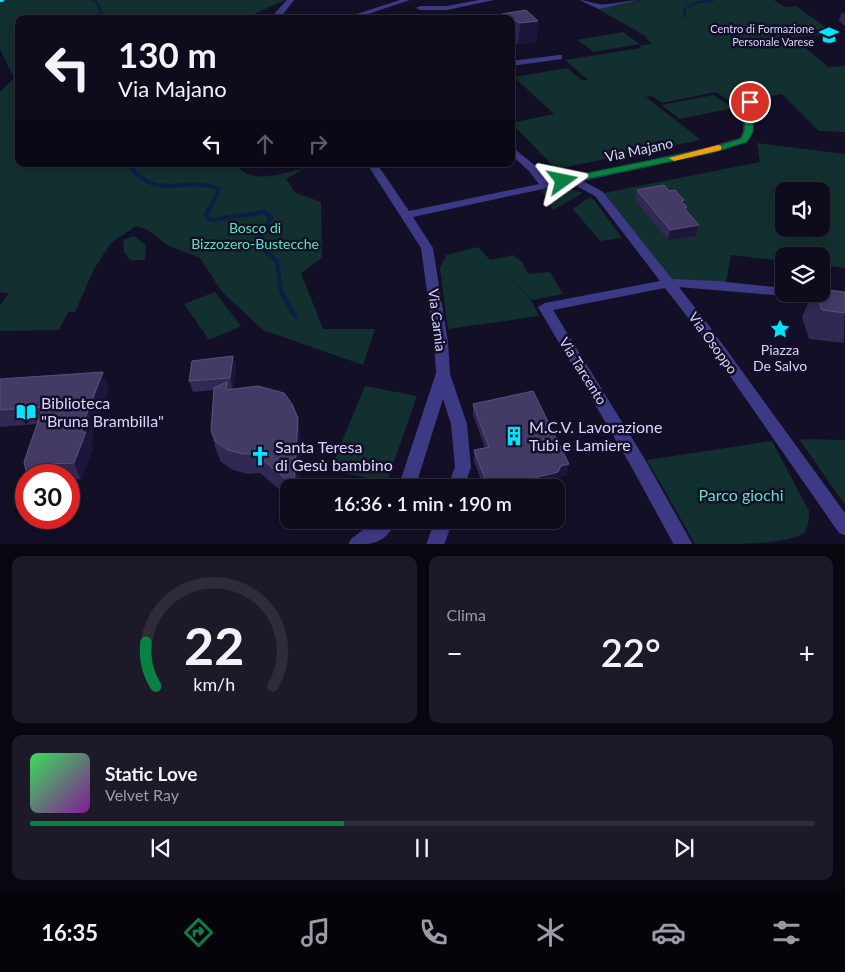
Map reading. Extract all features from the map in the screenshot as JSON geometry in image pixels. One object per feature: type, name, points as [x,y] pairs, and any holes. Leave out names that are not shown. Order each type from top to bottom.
[{"type":"street","points":[[280,15],[291,0]]},
{"type":"street","points":[[358,15],[405,1],[420,8],[448,8],[491,0]]},
{"type":"street","points":[[582,0],[599,7],[636,0]]},
{"type":"street","points":[[277,4],[278,15]]},
{"type":"street","points":[[420,8],[423,15]]},
{"type":"street","points":[[515,63],[559,57]]},
{"type":"street","name":"Via Majano","points":[[408,215],[712,150],[744,140],[748,132],[750,102],[755,101]]},
{"type":"street","points":[[515,153],[533,169],[545,185]]},
{"type":"street","name":"Via Carnia","points":[[374,167],[408,215],[427,248],[441,342],[443,373],[409,479]]},
{"type":"street","name":"Via Osoppo","points":[[563,181],[577,182],[599,194],[705,330],[845,527]]},
{"type":"street","points":[[669,284],[717,284],[775,291]]},
{"type":"street","name":"Via Tarcento","points":[[669,284],[545,307],[684,544]]},
{"type":"street","points":[[830,296],[845,297]]},
{"type":"street","points":[[443,373],[459,424],[463,467],[459,479]]},
{"type":"street","points":[[357,544],[379,529]]},
{"type":"street","points":[[436,544],[441,529]]},
{"type":"green space","name":"Bosco di Bizzozero-Bustecche","points":[[0,0],[285,0],[254,15],[15,15],[15,167],[238,167],[250,175],[258,176],[277,175],[305,168],[286,179],[296,193],[321,202],[322,258],[301,273],[323,329],[375,329],[363,365],[263,330],[222,292],[200,258],[167,245],[148,230],[136,226],[111,243],[94,269],[75,312],[68,312],[59,330],[0,331],[0,305],[9,293],[0,292],[0,92],[14,78],[0,49]]},
{"type":"green space","points":[[643,0],[774,0],[785,7],[796,6],[835,34],[793,37],[828,67],[845,66],[845,132],[819,131],[782,94],[753,100],[740,100],[738,107],[716,92],[662,103],[652,96],[646,97],[701,140],[556,169],[515,127],[515,122],[554,114],[515,77],[567,68],[582,80],[588,80],[565,60],[641,48],[639,46],[651,44],[644,35],[596,8]]},
{"type":"green space","points":[[623,32],[640,44],[594,52],[577,40]]},
{"type":"green space","points":[[714,95],[733,108],[680,119],[661,105]]},
{"type":"green space","points":[[757,143],[845,154],[845,268],[830,266],[830,247],[775,247],[775,260],[731,255],[726,283],[669,283],[599,194],[760,162]]},
{"type":"green space","points":[[567,188],[583,193],[553,210],[541,190]]},
{"type":"green space","points":[[590,197],[622,238],[600,241],[573,209]]},
{"type":"green space","points":[[134,236],[146,245],[145,260],[130,260],[124,252],[123,240]]},
{"type":"green space","points":[[478,247],[490,260],[513,255],[522,262],[528,274],[550,272],[563,294],[532,300],[498,267],[531,300],[539,316],[448,329],[440,268],[446,255]]},
{"type":"green space","points":[[215,292],[241,326],[209,340],[184,304]]},
{"type":"green space","points":[[365,386],[417,396],[388,479],[373,479],[330,470]]},
{"type":"green space","points":[[799,439],[845,440],[845,505]]},
{"type":"green space","name":"Parco giochi","points":[[772,441],[809,511],[809,521],[806,530],[801,535],[765,543],[695,544],[647,460]]},
{"type":"building","points":[[526,10],[538,21],[520,23],[515,20],[515,15],[502,14]]},
{"type":"building","points":[[664,185],[669,191],[675,190],[684,200],[681,201],[687,207],[684,208],[699,225],[670,230],[637,190]]},
{"type":"building","points":[[830,290],[845,292],[845,313],[822,310],[819,302],[830,302]]},
{"type":"building","points":[[233,356],[230,378],[189,381],[192,361]]},
{"type":"building","points":[[103,372],[86,416],[82,432],[86,432],[74,463],[24,464],[43,407],[0,410],[0,379]]},
{"type":"building","name":"Santa Teresa di Gesù bambino","points":[[227,382],[226,390],[258,386],[284,393],[292,404],[298,418],[294,479],[286,479],[256,454],[243,454],[228,450],[216,442],[211,431],[214,388]]},
{"type":"building","name":"M.C.V. Lavorazione Tubi e Lamiere","points":[[533,391],[569,464],[561,466],[558,472],[530,479],[485,479],[474,450],[489,447],[473,404]]},
{"type":"waterway","points":[[93,0],[97,3],[102,15]]},
{"type":"waterway","points":[[685,17],[684,9],[696,3],[713,0]]},
{"type":"waterway","points":[[131,167],[139,176],[150,183],[160,186],[193,184],[219,189],[209,210]]},
{"type":"waterway","points":[[209,208],[206,215],[211,220],[265,212],[271,218],[257,244],[277,261],[281,292],[295,316]]},
{"type":"railway","points":[[0,1],[4,0]]},
{"type":"slow traffic","points":[[674,158],[718,148]]},
{"type":"place","name":"Centro di Formazione Personale Varese","points":[[829,35]]},
{"type":"place","name":"Piazza De Salvo","points":[[780,329]]},
{"type":"place","name":"Biblioteca \"Bruna Brambilla\"","points":[[26,412]]},
{"type":"place","name":"M.C.V. Lavorazione Tubi e Lamiere","points":[[514,436]]},
{"type":"place","name":"Santa Teresa di Gesù bambino","points":[[260,456]]},
{"type":"route","points":[[563,181],[712,150],[744,140],[748,132],[750,102]]}]
